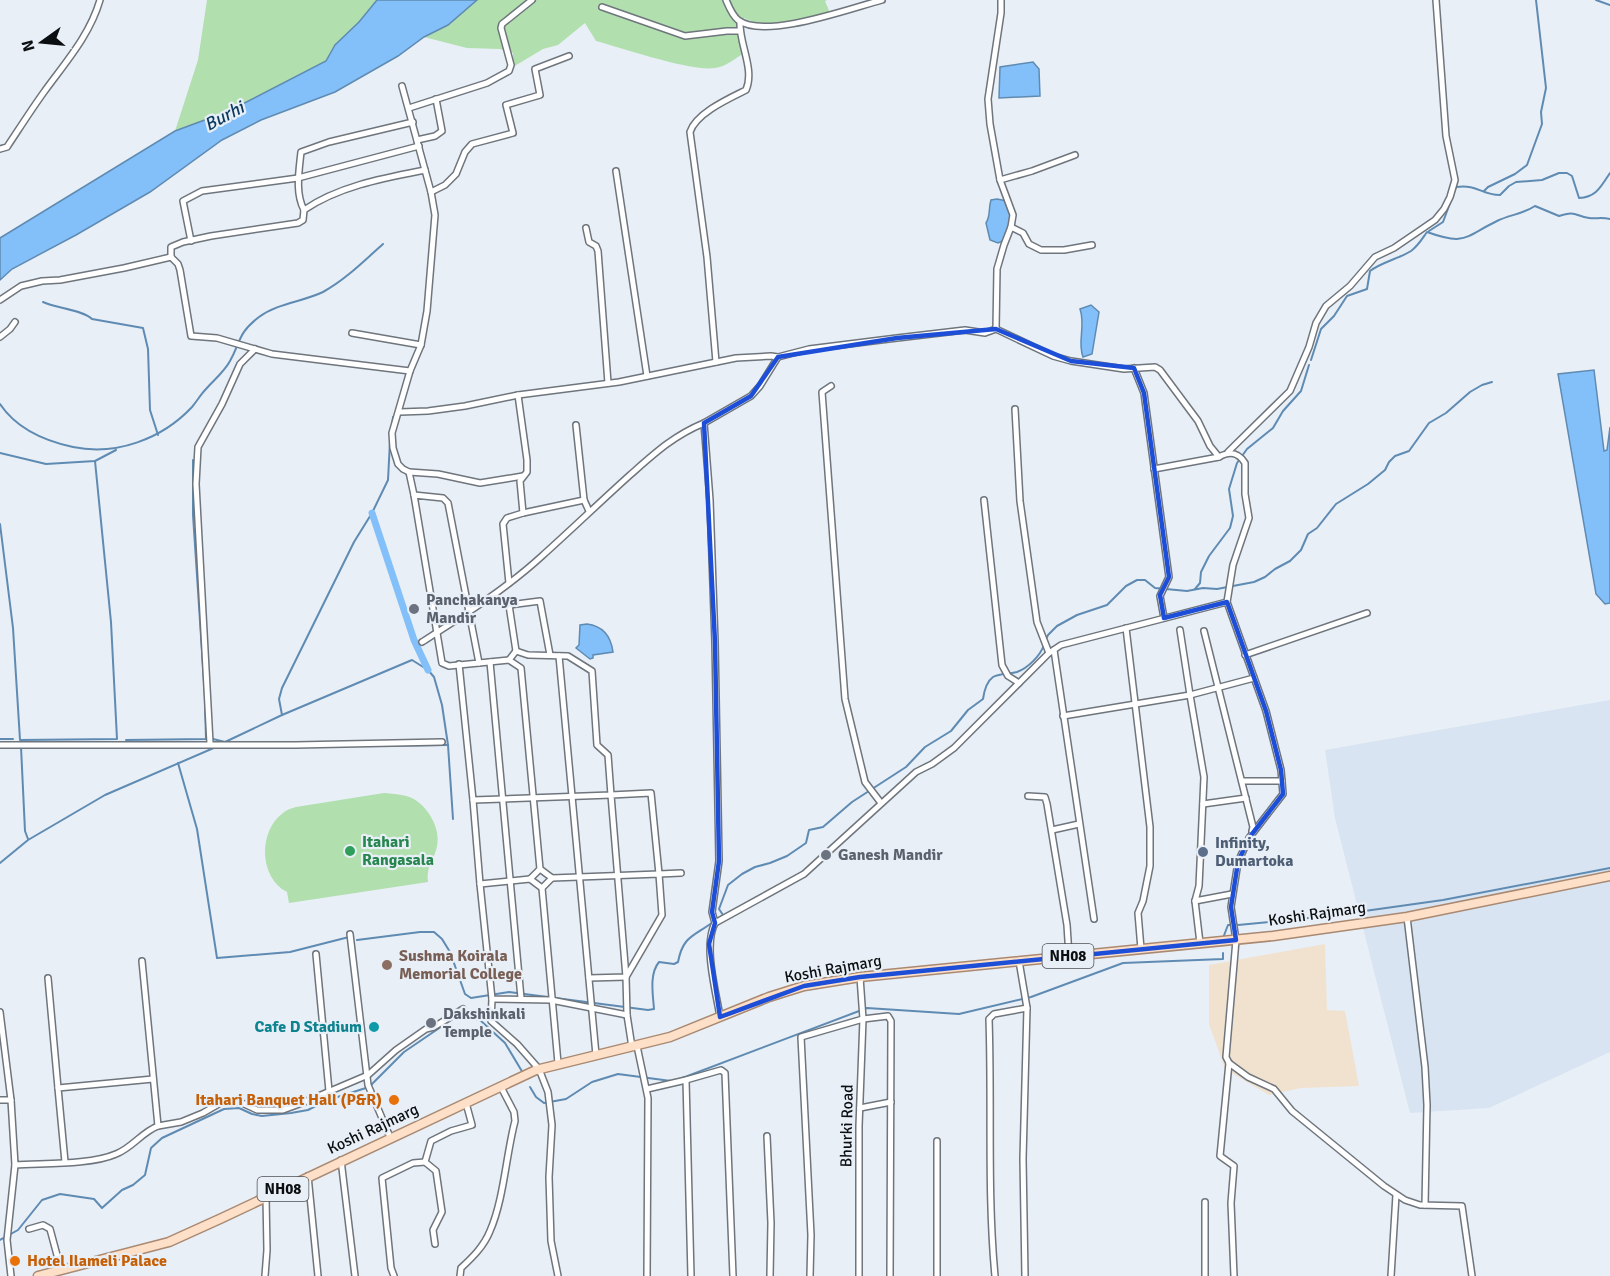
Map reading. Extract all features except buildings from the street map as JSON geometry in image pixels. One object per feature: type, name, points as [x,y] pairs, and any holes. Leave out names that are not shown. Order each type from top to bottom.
[{"type":"main road","name":"Koshi Rajmarg","points":[[38,1276],[169,1242],[537,1069],[670,1037],[769,997],[804,986],[860,977],[1236,940],[1407,917],[1610,876]]},
{"type":"street","points":[[0,149],[7,147],[75,50],[89,28],[100,0]]},
{"type":"street","points":[[409,108],[487,82],[509,71],[511,65],[502,24],[532,0]]},
{"type":"street","points":[[716,362],[707,257],[690,132],[694,123],[704,115],[724,101],[746,90],[749,73],[740,22],[726,0]]},
{"type":"street","points":[[740,22],[778,27],[882,0]]},
{"type":"street","points":[[996,329],[997,269],[1011,227],[1012,211],[1000,180],[988,99],[1001,0]]},
{"type":"street","points":[[1154,469],[1219,457],[1228,452],[1290,391],[1309,347],[1316,323],[1326,306],[1350,286],[1375,257],[1394,248],[1435,220],[1444,209],[1455,180],[1446,136],[1436,0]]},
{"type":"street","points":[[602,6],[685,36],[740,31]]},
{"type":"street","points":[[431,192],[445,185],[456,174],[465,152],[472,144],[513,133],[506,105],[540,95],[535,69],[569,56]]},
{"type":"street","points":[[402,86],[431,192],[435,215],[427,311],[421,345],[410,371],[400,412],[392,433],[393,448],[398,464],[409,472],[438,474],[480,483],[522,476],[527,472],[527,459],[518,395]]},
{"type":"street","points":[[191,241],[183,201],[186,198],[202,191],[298,178],[418,143],[442,131],[436,99]]},
{"type":"street","points":[[410,371],[272,354],[217,338],[191,336],[180,270],[171,257],[171,247],[257,228],[298,223],[303,220],[304,210],[300,199],[298,178],[301,152],[413,122]]},
{"type":"street","points":[[1000,180],[1075,155]]},
{"type":"street","points":[[304,210],[352,187],[425,170]]},
{"type":"street","points":[[616,171],[647,376]]},
{"type":"street","points":[[1011,227],[1023,233],[1033,247],[1041,250],[1064,250],[1092,245]]},
{"type":"street","points":[[586,228],[589,242],[596,246],[598,251],[608,383]]},
{"type":"street","points":[[0,300],[21,286],[124,268],[171,257]]},
{"type":"street","points":[[0,337],[15,322]]},
{"type":"street","points":[[400,412],[465,406],[518,395],[608,383],[736,358],[778,357],[809,349],[964,330],[985,333],[996,329],[1053,356],[1071,361],[1124,369],[1155,367],[1160,370],[1198,421],[1210,446],[1219,457]]},
{"type":"street","points":[[352,333],[421,345]]},
{"type":"street","points":[[210,743],[196,458],[198,447],[222,404],[240,364],[255,349]]},
{"type":"street","points":[[422,642],[509,583],[667,443],[751,396],[778,357]]},
{"type":"street","points":[[1134,368],[1144,393],[1169,577],[1160,596],[1164,618]]},
{"type":"street","points":[[831,386],[822,392],[845,699],[859,758],[871,790],[881,803]]},
{"type":"street","points":[[1015,409],[1020,501],[1037,622],[1048,648],[1063,716],[1094,919]]},
{"type":"street","points":[[704,423],[710,500],[719,861],[712,906],[715,920],[709,944],[720,1017]]},
{"type":"street","points":[[576,425],[584,500],[589,511]]},
{"type":"street","points":[[1228,452],[1240,457],[1246,468],[1245,494],[1249,518],[1233,566],[1227,602],[1273,733],[1283,794],[1249,838]]},
{"type":"street","points":[[409,472],[442,663],[449,666],[509,660],[520,668]]},
{"type":"street","points":[[522,476],[520,481],[523,513]]},
{"type":"street","points":[[414,495],[443,498],[448,503],[479,663]]},
{"type":"street","points":[[509,583],[503,524],[507,518],[584,500]]},
{"type":"street","points":[[984,500],[999,649],[1006,675],[1019,683]]},
{"type":"street","points":[[509,660],[516,651],[509,605],[540,601],[549,655]]},
{"type":"street","points":[[715,920],[804,874],[916,772],[954,748],[1019,683],[1048,648],[1227,602]]},
{"type":"street","points":[[1245,655],[1367,613]]},
{"type":"street","points":[[1126,628],[1150,827],[1150,866],[1143,901],[1138,913],[1141,949]]},
{"type":"street","points":[[1180,630],[1204,777],[1199,886],[1196,901],[1200,943]]},
{"type":"street","points":[[1204,631],[1253,827],[1238,862],[1232,894],[1231,907],[1236,940],[1226,1057],[1229,1063],[1248,1077],[1274,1089],[1292,1111],[1384,1186],[1405,1200],[1425,1205],[1460,1205],[1463,1207],[1472,1276]]},
{"type":"street","points":[[516,651],[528,655],[568,656],[592,671],[597,744],[608,755],[627,1009],[634,1046],[646,1087],[647,1276]]},
{"type":"street","points":[[528,655],[520,668],[540,868],[552,878],[681,873]]},
{"type":"street","points":[[559,656],[596,1055]]},
{"type":"street","points":[[490,662],[521,996]]},
{"type":"street","points":[[459,664],[491,985],[491,1021],[517,1044],[537,1069],[548,1092],[551,1111],[549,1177],[551,1241],[558,1276]]},
{"type":"street","points":[[1063,716],[1190,695],[1254,678]]},
{"type":"street","points":[[0,744],[296,745],[442,742]]},
{"type":"street","points":[[1242,781],[1282,781]]},
{"type":"street","points":[[473,800],[651,793],[662,915],[626,977]]},
{"type":"street","points":[[1028,796],[1045,797],[1067,925],[1069,956]]},
{"type":"street","points":[[1203,804],[1246,798]]},
{"type":"street","points":[[1052,830],[1079,824]]},
{"type":"street","points":[[530,879],[540,868]]},
{"type":"street","points":[[542,888],[552,878]]},
{"type":"street","points":[[480,884],[530,879],[542,888],[558,1063]]},
{"type":"street","points":[[1196,901],[1232,894]]},
{"type":"street","points":[[1407,917],[1426,1096],[1425,1205]]},
{"type":"street","points":[[350,934],[368,1084],[390,1137]]},
{"type":"street","points":[[316,954],[329,1091]]},
{"type":"street","points":[[142,961],[158,1126]]},
{"type":"street","points":[[1019,961],[1027,1005],[1023,1159],[1025,1276]]},
{"type":"street","points":[[589,978],[626,977]]},
{"type":"street","name":"Bhurki Road","points":[[859,1276],[863,1017],[860,977]]},
{"type":"street","points":[[48,978],[65,1162]]},
{"type":"street","points":[[492,997],[551,997],[627,1009]]},
{"type":"street","points":[[995,1276],[990,1177],[989,1019],[994,1014],[1027,1005]]},
{"type":"street","points":[[15,1166],[112,1156],[122,1152],[148,1130],[181,1122],[222,1102],[240,1102],[257,1110],[283,1110],[368,1075],[396,1050],[426,1029],[434,1027],[463,1009]]},
{"type":"street","points":[[0,1012],[11,1100],[15,1166],[7,1232],[11,1276]]},
{"type":"street","points":[[810,1276],[811,1235],[801,1037],[863,1017],[888,1016],[891,1017],[890,1276]]},
{"type":"street","points":[[1229,1063],[1220,1156],[1234,1166],[1231,1203],[1234,1276]]},
{"type":"street","points":[[646,1087],[686,1080],[721,1070],[725,1073],[733,1276]]},
{"type":"street","points":[[58,1088],[153,1079]]},
{"type":"street","points":[[686,1080],[691,1276]]},
{"type":"street","points":[[460,1276],[461,1268],[477,1253],[490,1232],[497,1210],[515,1121],[514,1112],[501,1087]]},
{"type":"street","points":[[0,1100],[11,1100]]},
{"type":"street","points":[[860,1108],[891,1102]]},
{"type":"street","points":[[425,1162],[431,1141],[472,1124],[466,1103]]},
{"type":"street","points":[[767,1136],[771,1223],[770,1276]]},
{"type":"street","points":[[937,1141],[937,1276]]},
{"type":"street","points":[[341,1160],[355,1276]]},
{"type":"street","points":[[394,1276],[382,1178],[412,1162],[425,1162],[436,1171],[442,1212],[433,1230],[435,1244]]},
{"type":"street","points":[[308,1176],[318,1276]]},
{"type":"street","points":[[1391,1276],[1396,1194]]},
{"type":"street","points":[[265,1276],[266,1197]]},
{"type":"street","points":[[1205,1202],[1205,1276]]},
{"type":"street","points":[[29,1229],[43,1225],[50,1229],[61,1270]]},
{"type":"highlighted area","points":[[996,329],[1071,361],[1134,368],[1144,393],[1169,577],[1160,595],[1164,618],[1227,602],[1266,711],[1281,770],[1283,794],[1249,838],[1238,862],[1231,907],[1236,940],[860,977],[804,986],[720,1017],[709,944],[715,923],[712,912],[719,861],[715,642],[704,423],[751,396],[778,357],[897,338]]},
{"type":"shaded area","points":[[1610,700],[1610,1052],[1489,1108],[1410,1113],[1335,818],[1325,750]]},
{"type":"shaded area","points":[[1325,944],[1327,1010],[1345,1011],[1359,1086],[1301,1088],[1269,1095],[1225,1069],[1209,1024],[1209,965]]},
{"type":"green space","points":[[207,0],[377,0],[359,22],[335,45],[326,61],[229,111],[175,131],[198,60]]},
{"type":"green space","points":[[477,0],[827,0],[825,1],[830,13],[798,22],[776,25],[744,18],[744,53],[715,68],[674,63],[596,41],[585,23],[558,45],[543,49],[513,67],[513,53],[500,49],[467,48],[424,37],[448,25]]},
{"type":"green space","name":"Itahari Rangasala","points":[[384,793],[412,798],[423,806],[435,825],[438,839],[428,872],[428,882],[289,903],[287,892],[271,876],[267,866],[266,842],[275,821],[286,811],[296,807]]},
{"type":"water","name":"Burhi","points":[[377,0],[477,0],[448,25],[424,37],[398,56],[335,92],[261,120],[222,140],[150,192],[12,269],[0,280],[0,238],[175,131],[229,111],[326,61],[335,45],[359,22]]},
{"type":"water","points":[[1033,62],[1039,69],[1040,96],[999,98],[1000,67]]},
{"type":"water","points":[[991,200],[1007,201],[1011,216],[1011,225],[1005,240],[998,243],[990,240],[986,223]]},
{"type":"water","points":[[1091,305],[1099,312],[1092,354],[1083,357],[1080,309]]},
{"type":"water","points":[[1594,370],[1604,451],[1607,450],[1610,427],[1610,603],[1605,604],[1596,594],[1558,374]]},
{"type":"water","points":[[580,625],[598,627],[605,633],[613,652],[593,655],[590,659],[576,648],[579,645]]},
{"type":"waterway","points":[[1484,191],[1527,165],[1542,124],[1541,112],[1546,88],[1536,0]]},
{"type":"waterway","points":[[1596,0],[1610,5]]},
{"type":"waterway","points":[[1429,231],[1443,222],[1456,187],[1475,188],[1500,195],[1516,182],[1542,180],[1559,173],[1567,173],[1572,176],[1579,198],[1594,193],[1610,173]]},
{"type":"waterway","points":[[1311,360],[1321,329],[1334,316],[1347,296],[1367,289],[1370,271],[1411,251],[1427,232],[1450,238],[1464,238],[1497,221],[1535,206],[1559,216],[1572,213],[1589,218],[1610,219]]},
{"type":"waterway","points":[[0,404],[23,427],[52,441],[73,447],[89,449],[122,447],[153,436],[167,428],[192,407],[228,365],[243,333],[259,317],[266,312],[323,292],[354,270],[383,244]]},
{"type":"waterway","points":[[43,302],[82,313],[92,319],[143,328],[148,349],[150,410],[158,435]]},
{"type":"waterway","points":[[1195,589],[1200,583],[1201,572],[1209,556],[1230,528],[1233,516],[1229,489],[1237,463],[1247,449],[1273,428],[1283,411],[1301,391],[1309,365]]},
{"type":"waterway","points":[[1046,639],[1057,626],[1077,615],[1107,605],[1126,586],[1137,580],[1145,580],[1155,588],[1187,591],[1203,588],[1217,589],[1254,582],[1265,577],[1290,561],[1301,550],[1308,534],[1317,528],[1336,504],[1368,484],[1385,470],[1395,456],[1409,451],[1429,423],[1446,413],[1470,392],[1492,382]]},
{"type":"waterway","points":[[392,426],[393,417]]},
{"type":"waterway","points":[[213,739],[225,742],[282,715],[279,699],[282,688],[354,542],[372,513],[388,480],[390,441]]},
{"type":"waterway","points":[[0,453],[46,464],[95,461],[116,450]]},
{"type":"waterway","points":[[193,460],[193,515],[205,697]]},
{"type":"waterway","points":[[0,524],[13,628],[20,740],[117,739],[111,622],[95,461]]},
{"type":"waterway","points":[[372,513],[414,640],[428,670]]},
{"type":"waterway","points":[[717,919],[723,915],[719,909],[728,885],[742,874],[787,856],[806,843],[809,830],[823,827],[852,802],[906,767],[925,747],[951,731],[968,710],[983,699],[991,679],[1025,668],[1037,657],[1044,645]]},
{"type":"waterway","points":[[282,715],[412,660],[428,670],[434,677],[442,705],[448,745],[453,819]]},
{"type":"waterway","points":[[126,740],[206,739],[205,703]]},
{"type":"waterway","points":[[0,739],[13,739]]},
{"type":"waterway","points":[[363,746],[448,745]]},
{"type":"waterway","points":[[21,747],[48,748]]},
{"type":"waterway","points":[[21,747],[25,831],[28,839]]},
{"type":"waterway","points":[[0,863],[28,840],[105,795],[216,747]]},
{"type":"waterway","points":[[178,763],[197,829],[217,958],[290,952],[349,937]]},
{"type":"waterway","points":[[1238,925],[1329,916],[1443,900],[1610,868]]},
{"type":"waterway","points":[[357,940],[434,932],[442,939],[450,952],[465,994],[471,998],[509,992],[648,1010],[654,1009],[653,978],[659,962],[674,964],[678,962],[686,942],[713,922]]},
{"type":"waterway","points":[[1223,938],[1228,925],[1231,925]]},
{"type":"waterway","points":[[677,1080],[867,1008],[959,1014],[1031,997],[1123,963],[1223,959],[1223,953]]},
{"type":"waterway","points":[[0,1240],[18,1230],[42,1200],[60,1194],[94,1199],[102,1208],[122,1190],[133,1185],[145,1175],[151,1148],[162,1138],[224,1109],[239,1108],[262,1116],[291,1113],[308,1110],[325,1101],[369,1087],[404,1052],[457,1016],[480,1020],[505,1043],[523,1073]]},
{"type":"waterway","points":[[530,1087],[536,1097],[544,1103],[566,1099],[592,1082],[618,1074],[671,1081]]},
{"type":"place","name":"Panchakanya Mandir","points":[[414,609]]},
{"type":"place","name":"Itahari Rangasala","points":[[350,851]]},
{"type":"place","name":"Infinity, Dumartoka","points":[[1203,852]]},
{"type":"place","name":"Ganesh Mandir","points":[[826,855]]},
{"type":"place","name":"Sushma Koirala Memorial College","points":[[387,965]]},
{"type":"place","name":"Dakshinkali Temple","points":[[431,1023]]},
{"type":"place","name":"Cafe D Stadium","points":[[374,1027]]},
{"type":"place","name":"Itahari Banquet Hall (P&R)","points":[[394,1100]]},
{"type":"place","name":"Hotel Ilameli Palace","points":[[15,1261]]}]
